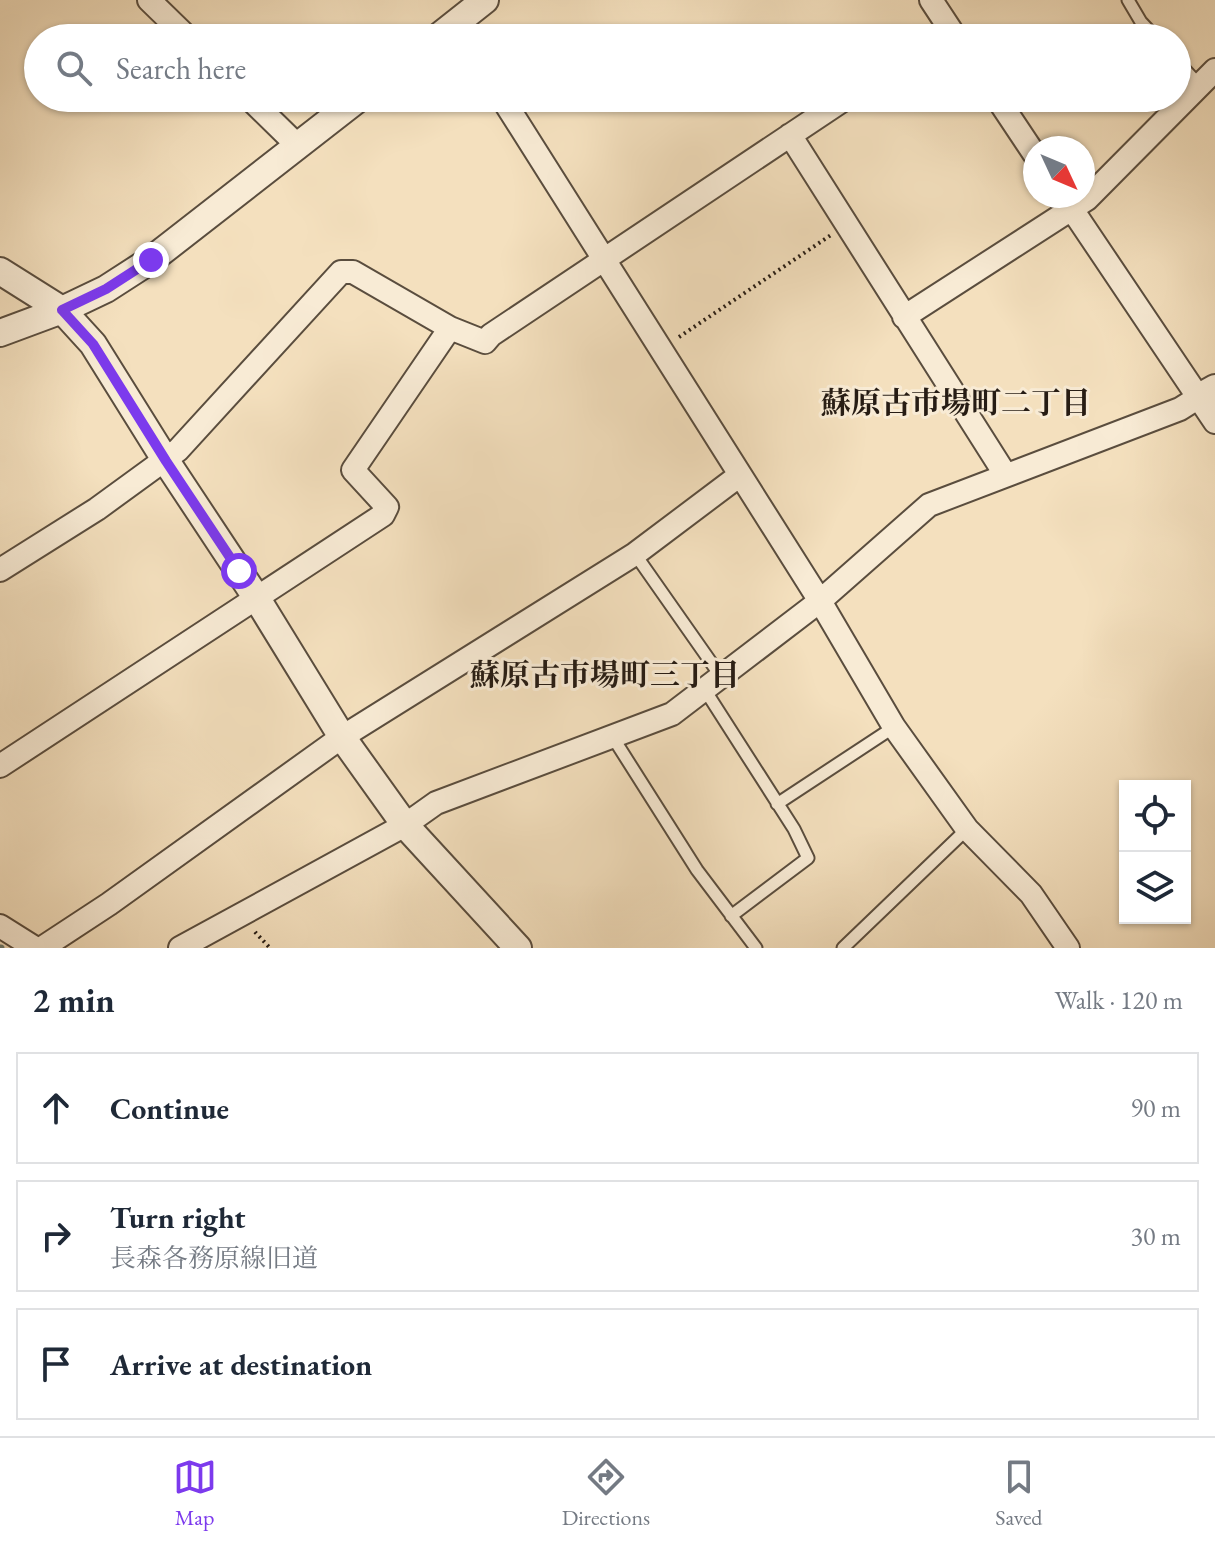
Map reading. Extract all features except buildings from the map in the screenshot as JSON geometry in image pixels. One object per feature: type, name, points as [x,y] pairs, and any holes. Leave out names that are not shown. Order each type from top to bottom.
[{"type":"street","points":[[149,0],[174,24]]},
{"type":"street","points":[[460,24],[485,0]]},
{"type":"street","points":[[931,0],[943,24]]},
{"type":"street","points":[[1191,94],[1207,78]]},
{"type":"street","points":[[263,112],[298,146]]},
{"type":"street","points":[[0,333],[62,310],[106,289],[151,260],[341,112]]},
{"type":"street","points":[[511,112],[820,601],[894,727],[967,829],[1031,894],[1068,948]]},
{"type":"street","points":[[0,570],[166,461],[341,272],[353,272],[450,328],[485,342],[491,335],[825,112]]},
{"type":"street","points":[[1006,112],[1023,137]]},
{"type":"street","points":[[1095,191],[1173,112]]},
{"type":"street","points":[[790,135],[1005,474]]},
{"type":"street","points":[[904,317],[1061,208]]},
{"type":"street","points":[[1071,208],[1166,353],[1207,392],[1215,422]]},
{"type":"street","points":[[0,271],[62,310],[93,344],[342,737],[405,825],[518,948]]},
{"type":"street","points":[[0,766],[383,515],[387,507],[353,470],[450,328]]},
{"type":"street","points":[[180,948],[405,825],[436,803],[672,714],[820,601],[929,505],[1180,409],[1207,392]]},
{"type":"street","points":[[42,948],[342,737],[635,554],[740,475]]},
{"type":"street","points":[[0,926],[35,948]]},
{"type":"lane","points":[[1128,0],[1143,24]]},
{"type":"lane","points":[[635,554],[713,684],[808,858],[731,916]]},
{"type":"lane","points":[[777,804],[894,727]]},
{"type":"lane","points":[[612,736],[697,870],[756,948]]},
{"type":"lane","points":[[843,948],[967,829]]},
{"type":"path","points":[[662,348],[846,225]]},
{"type":"district","name":"蘇原古市場町二丁目","points":[[956,402]]},
{"type":"district","name":"蘇原古市場町三丁目","points":[[605,674]]},
{"type":"route","points":[[151,260],[106,289],[62,310],[93,344],[239,571]]}]
